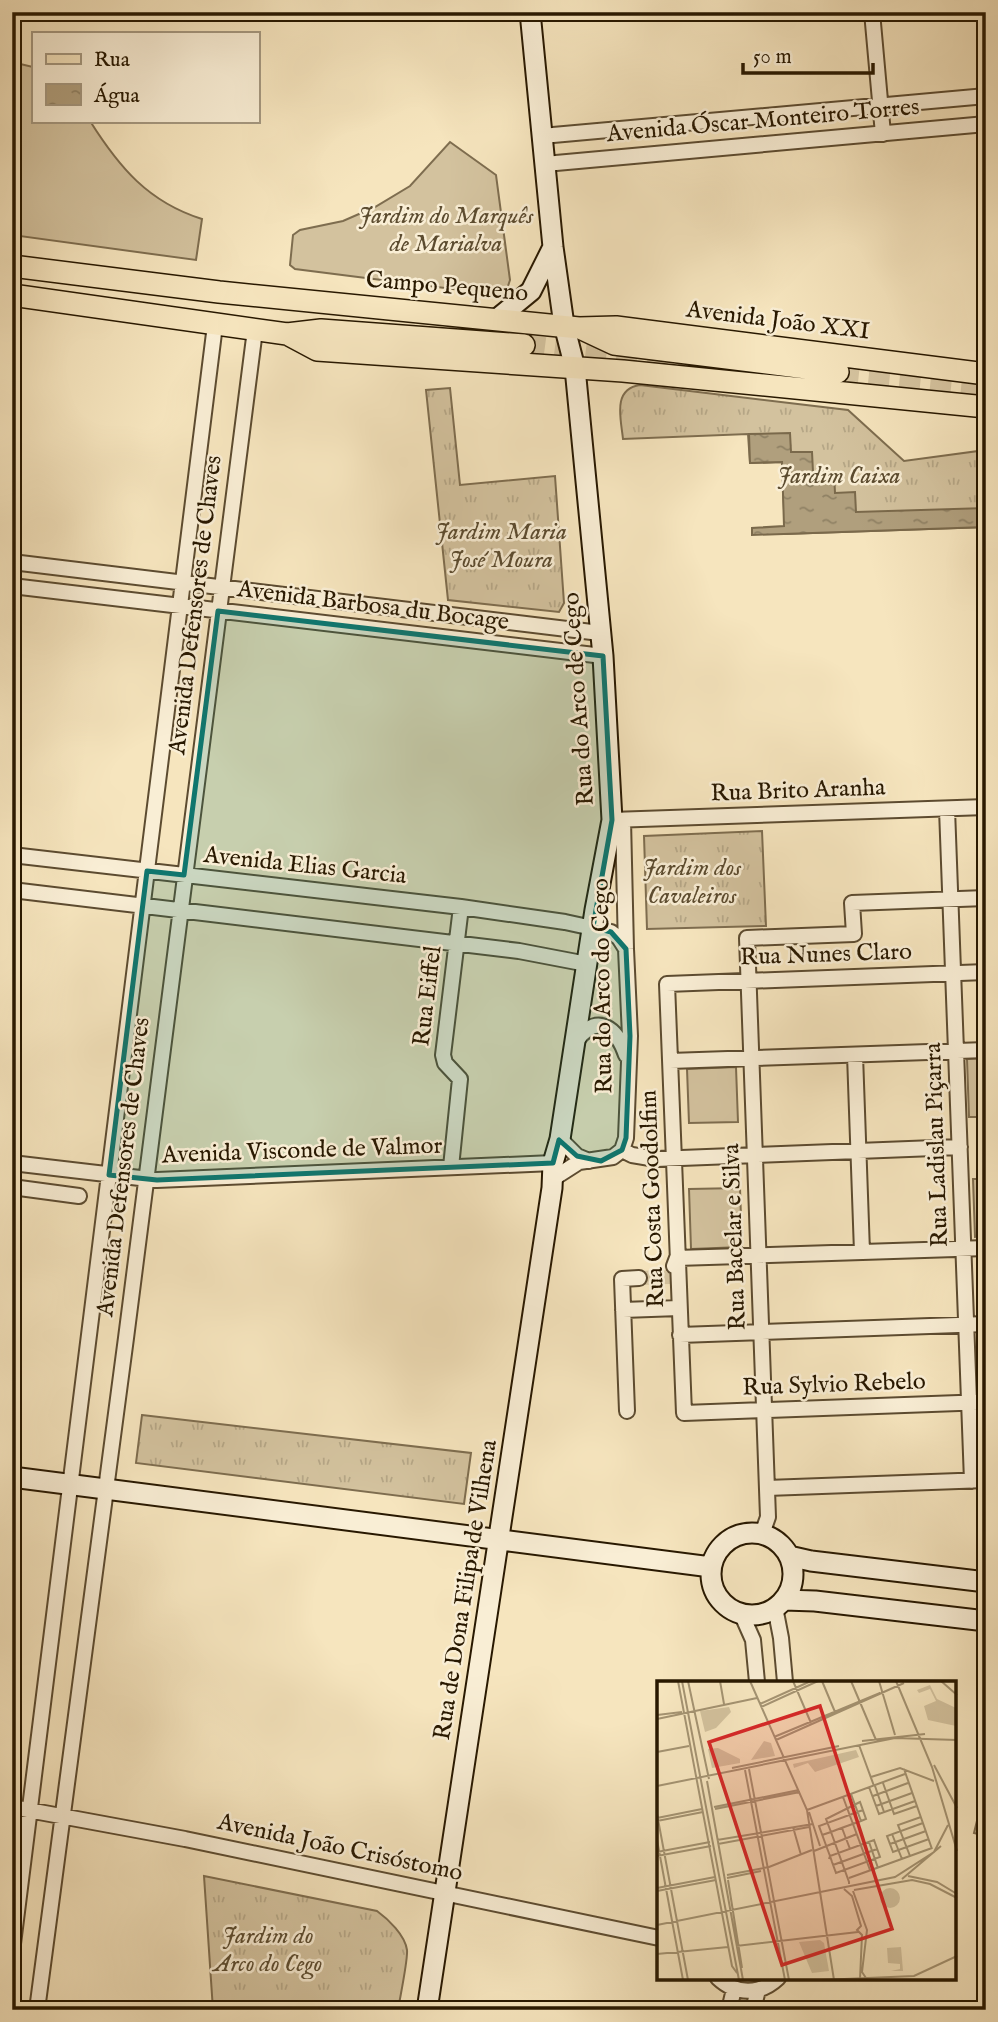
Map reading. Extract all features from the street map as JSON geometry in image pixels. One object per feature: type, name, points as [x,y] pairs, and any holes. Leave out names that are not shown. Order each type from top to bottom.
[{"type":"main road","name":"Campo Pequeno","points":[[12,266],[219,292],[571,326]]},
{"type":"main road","points":[[215,325],[219,292]]},
{"type":"main road","points":[[12,295],[287,334],[321,330],[524,345]]},
{"type":"main road","points":[[254,330],[259,296]]},
{"type":"main road","points":[[571,326],[614,344],[838,372]]},
{"type":"main road","name":"Avenida João XXI","points":[[571,326],[616,327],[986,374]]},
{"type":"main road","points":[[287,334],[317,350],[575,368],[986,407]]},
{"type":"street","name":"Campo Pequeno","points":[[530,12],[553,247],[571,326]]},
{"type":"street","points":[[872,12],[883,134]]},
{"type":"street","name":"Avenida Óscar Monteiro Torres","points":[[542,136],[986,96]]},
{"type":"street","name":"Avenida Óscar Monteiro Torres","points":[[545,164],[986,124]]},
{"type":"street","points":[[497,319],[531,291],[553,247]]},
{"type":"street","name":"Avenida Defensores de Chaves","points":[[12,1952],[215,325]]},
{"type":"street","name":"Rua do Arco de Cego","points":[[571,326],[618,820]]},
{"type":"street","name":"Avenida Defensores de Chaves","points":[[37,2010],[111,1490],[145,1179],[254,330]]},
{"type":"street","name":"Avenida Barbosa du Bocage","points":[[12,562],[600,633]]},
{"type":"street","name":"Avenida Barbosa du Bocage","points":[[12,586],[603,656]]},
{"type":"street","name":"Rua Brito Aranha","points":[[618,820],[986,807]]},
{"type":"street","name":"Rua Ladislau Piçarra","points":[[947,808],[966,1325],[970,1403],[979,1480]]},
{"type":"street","points":[[589,1161],[577,1156],[560,1139],[593,927],[618,820]]},
{"type":"street","name":"Rua do Arco do Cego","points":[[618,820],[630,1036],[625,1138],[622,1150]]},
{"type":"street","name":"Avenida Elias Garcia","points":[[12,855],[461,906],[593,927],[620,937],[626,950]]},
{"type":"street","points":[[12,890],[519,951],[587,964]]},
{"type":"street","points":[[950,900],[986,898]]},
{"type":"street","name":"Rua Bacelar e Silva","points":[[762,1534],[768,1517],[747,938],[854,934],[852,903],[950,900]]},
{"type":"street","name":"Rua Eiffel","points":[[451,1167],[460,1079],[445,1063],[443,1055],[461,906]]},
{"type":"street","name":"Rua Nunes Claro","points":[[667,984],[986,972]]},
{"type":"street","name":"Rua Costa Goodolfim","points":[[667,984],[684,1413]]},
{"type":"street","points":[[577,1040],[589,1027],[600,1025],[612,1030],[621,1040],[628,1060]]},
{"type":"street","points":[[670,1061],[986,1050]]},
{"type":"street","points":[[855,1055],[862,1252]]},
{"type":"street","name":"Rua de Dona Filipa de Vilhena","points":[[428,2010],[553,1170],[560,1139]]},
{"type":"street","points":[[553,1170],[613,1157],[622,1150],[642,1158],[674,1158],[960,1147]]},
{"type":"street","name":"Avenida Visconde de Valmor","points":[[12,1163],[164,1180],[451,1167],[553,1170]]},
{"type":"street","points":[[12,1187],[79,1196]]},
{"type":"street","points":[[670,1277],[677,1258],[986,1248]]},
{"type":"street","points":[[627,1411],[622,1279],[639,1278]]},
{"type":"street","points":[[623,1310],[679,1308]]},
{"type":"street","points":[[680,1335],[986,1324]]},
{"type":"street","name":"Rua Sylvio Rebelo","points":[[684,1413],[986,1402]]},
{"type":"street","points":[[12,1477],[711,1567]]},
{"type":"street","points":[[767,1488],[979,1480]]},
{"type":"street","points":[[739,1534],[762,1534],[773,1538],[789,1556],[793,1578],[779,1603],[764,1613],[741,1613],[721,1601],[715,1591],[711,1580],[711,1567],[720,1547],[739,1534]]},
{"type":"street","points":[[789,1556],[986,1582]]},
{"type":"street","points":[[779,1603],[815,1601],[986,1621]]},
{"type":"street","points":[[779,1603],[785,1681]]},
{"type":"street","points":[[741,1613],[753,1640],[757,1681]]},
{"type":"street","name":"Avenida João Crisóstomo","points":[[12,1807],[185,1839],[657,1938]]},
{"type":"street","points":[[721,1980],[734,1989],[758,1990],[776,1980]]},
{"type":"street","points":[[729,2010],[734,1989]]},
{"type":"street","points":[[752,2010],[758,1990]]},
{"type":"highlighted area","points":[[218,611],[603,656],[612,820],[593,927],[611,932],[626,949],[630,1036],[626,1138],[622,1150],[601,1161],[577,1156],[559,1140],[553,1163],[157,1180],[109,1175],[147,871],[184,875]]},
{"type":"green space","points":[[12,62],[32,67],[32,122],[91,122],[124,168],[150,193],[183,212],[202,219],[196,260],[12,235]]},
{"type":"green space","name":"Jardim do Marquês de Marialva","points":[[450,142],[496,175],[510,280],[507,289],[500,295],[295,269],[290,265],[293,235],[300,230],[343,221],[375,207],[410,186]]},
{"type":"green space","name":"Jardim Caixa","points":[[640,385],[848,410],[904,461],[986,450],[986,527],[785,534],[782,462],[750,463],[748,434],[623,439],[620,414],[622,399],[625,392]]},
{"type":"green space","name":"Jardim Maria José Moura","points":[[450,388],[460,485],[555,476],[564,603],[559,612],[448,600],[426,390]]},
{"type":"green space","name":"Jardim dos Cavaleiros","points":[[762,831],[766,926],[647,929],[644,836]]},
{"type":"green space","points":[[986,1058],[986,1117],[969,1117],[967,1059]]},
{"type":"green space","points":[[736,1067],[738,1122],[689,1123],[687,1069]]},
{"type":"green space","points":[[973,1179],[986,1179],[986,1236],[975,1237]]},
{"type":"green space","points":[[740,1188],[742,1247],[691,1249],[689,1189]]},
{"type":"green space","points":[[142,1415],[471,1453],[464,1504],[136,1463]]},
{"type":"green space","points":[[986,1784],[986,1836],[974,1833]]},
{"type":"green space","name":"Jardim do Arco do Cego","points":[[204,1876],[377,1911],[400,1933],[406,1944],[405,1970],[398,2010],[213,2010]]},
{"type":"water","points":[[790,433],[791,452],[812,452],[813,472],[834,472],[835,493],[855,492],[856,512],[986,508],[986,527],[752,535],[752,528],[784,526],[782,462],[750,463],[749,434]]},
{"type":"tunnel","points":[[524,345],[724,371]]},
{"type":"tunnel","points":[[838,372],[986,387]]},
{"type":"tunnel","points":[[639,1278],[670,1277]]}]
